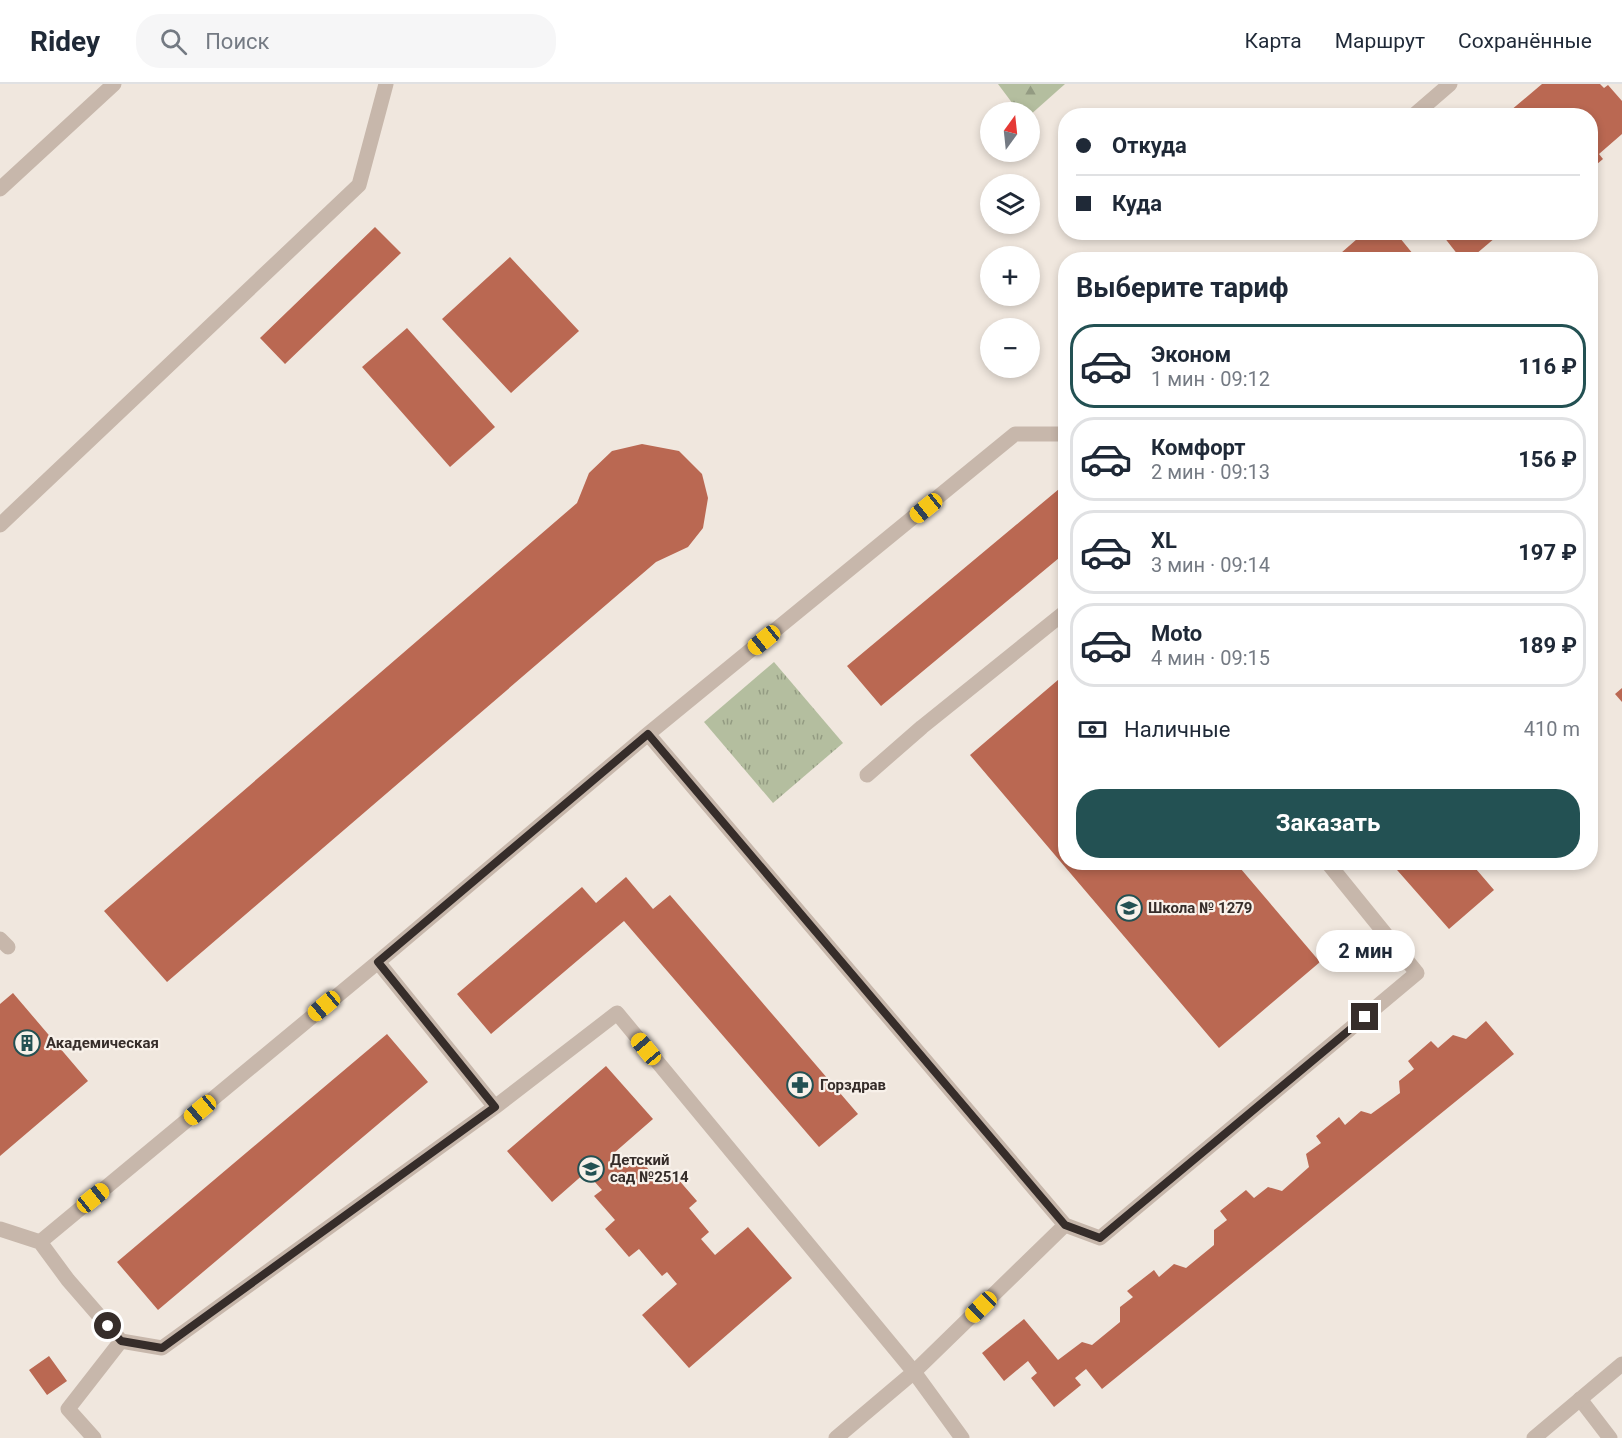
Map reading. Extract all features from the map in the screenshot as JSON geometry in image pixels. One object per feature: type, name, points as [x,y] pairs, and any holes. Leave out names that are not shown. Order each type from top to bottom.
[{"type":"street","points":[[0,189],[114,84]]},
{"type":"street","points":[[0,525],[359,185],[386,84]]},
{"type":"street","points":[[1422,108],[1450,84]]},
{"type":"street","points":[[40,1242],[378,962],[648,734],[1015,435],[1058,434]]},
{"type":"street","points":[[867,775],[922,727],[1058,618]]},
{"type":"street","points":[[648,734],[1065,1225],[1100,1238],[1417,973],[1333,870]]},
{"type":"street","points":[[378,962],[495,1107]]},
{"type":"street","points":[[0,1229],[40,1242],[68,1280],[121,1341],[162,1348],[495,1107],[616,1013],[914,1372],[962,1438]]},
{"type":"street","points":[[836,1438],[914,1372],[1065,1225]]},
{"type":"street","points":[[94,1438],[68,1409],[121,1341]]},
{"type":"street","points":[[1534,1438],[1622,1364]]},
{"type":"street","points":[[1580,1399],[1610,1438]]},
{"type":"green space","points":[[998,84],[1065,84],[1040,106],[1040,102],[1012,102]]},
{"type":"green space","points":[[774,662],[843,743],[773,803],[704,722]]},
{"type":"building","points":[[1542,84],[1600,84],[1604,88],[1608,85],[1622,101],[1622,134],[1599,154],[1603,159],[1598,163],[1598,108],[1514,108]]},
{"type":"building","points":[[375,227],[401,253],[285,364],[260,338]]},
{"type":"building","points":[[1356,240],[1402,240],[1411,252],[1342,252]]},
{"type":"building","points":[[1446,240],[1493,240],[1478,252],[1456,252]]},
{"type":"building","points":[[510,257],[579,331],[511,393],[442,319]]},
{"type":"building","points":[[407,328],[495,427],[450,467],[362,367]]},
{"type":"building","points":[[642,444],[679,451],[702,474],[708,498],[703,528],[688,547],[656,562],[167,982],[104,911],[577,503],[589,473],[612,451]]},
{"type":"building","points":[[1058,490],[1058,559],[881,706],[847,666]]},
{"type":"building","points":[[1058,680],[1058,859],[970,755]]},
{"type":"building","points":[[1622,688],[1622,702],[1615,694]]},
{"type":"building","points":[[1068,870],[1242,870],[1320,962],[1219,1048]]},
{"type":"building","points":[[1397,870],[1477,870],[1494,890],[1449,929]]},
{"type":"building","points":[[626,877],[653,909],[670,895],[858,1114],[819,1147],[624,921],[491,1034],[457,994],[582,887],[596,903]]},
{"type":"building","name":"Академическая","points":[[13,993],[88,1081],[0,1156],[0,1004]]},
{"type":"building","points":[[1486,1021],[1514,1054],[1102,1389],[1086,1369],[1075,1378],[1081,1385],[1054,1407],[1031,1378],[1037,1373],[1028,1361],[1004,1381],[982,1353],[1024,1319],[1058,1360],[1082,1342],[1092,1345],[1120,1322],[1120,1307],[1133,1297],[1127,1291],[1154,1270],[1159,1277],[1174,1264],[1186,1268],[1214,1245],[1214,1230],[1227,1220],[1220,1211],[1246,1190],[1254,1198],[1268,1187],[1282,1191],[1309,1167],[1306,1154],[1321,1143],[1316,1136],[1339,1117],[1345,1125],[1361,1111],[1371,1114],[1400,1093],[1399,1081],[1414,1069],[1408,1061],[1431,1041],[1438,1048],[1453,1035],[1466,1039]]},
{"type":"building","points":[[387,1034],[428,1082],[158,1310],[117,1262]]},
{"type":"building","points":[[606,1066],[653,1119],[614,1153],[627,1168],[639,1158],[659,1182],[671,1171],[697,1201],[689,1208],[709,1232],[701,1239],[715,1255],[748,1227],[792,1278],[689,1368],[642,1315],[677,1284],[667,1272],[662,1276],[639,1249],[629,1257],[605,1229],[615,1220],[594,1196],[602,1190],[586,1172],[552,1202],[507,1151]]},
{"type":"building","points":[[49,1356],[67,1381],[47,1395],[29,1370]]},
{"type":"place","name":"Школа № 1279","points":[[1129,908]]},
{"type":"place","name":"Академическая","points":[[27,1043]]},
{"type":"place","name":"Горздрав","points":[[800,1085]]},
{"type":"place","name":"Детский сад №2514","points":[[591,1169]]},
{"type":"route","points":[[108,1326],[121,1341],[162,1348],[495,1107],[378,962],[648,734],[1065,1225],[1100,1238],[1365,1017]]}]
